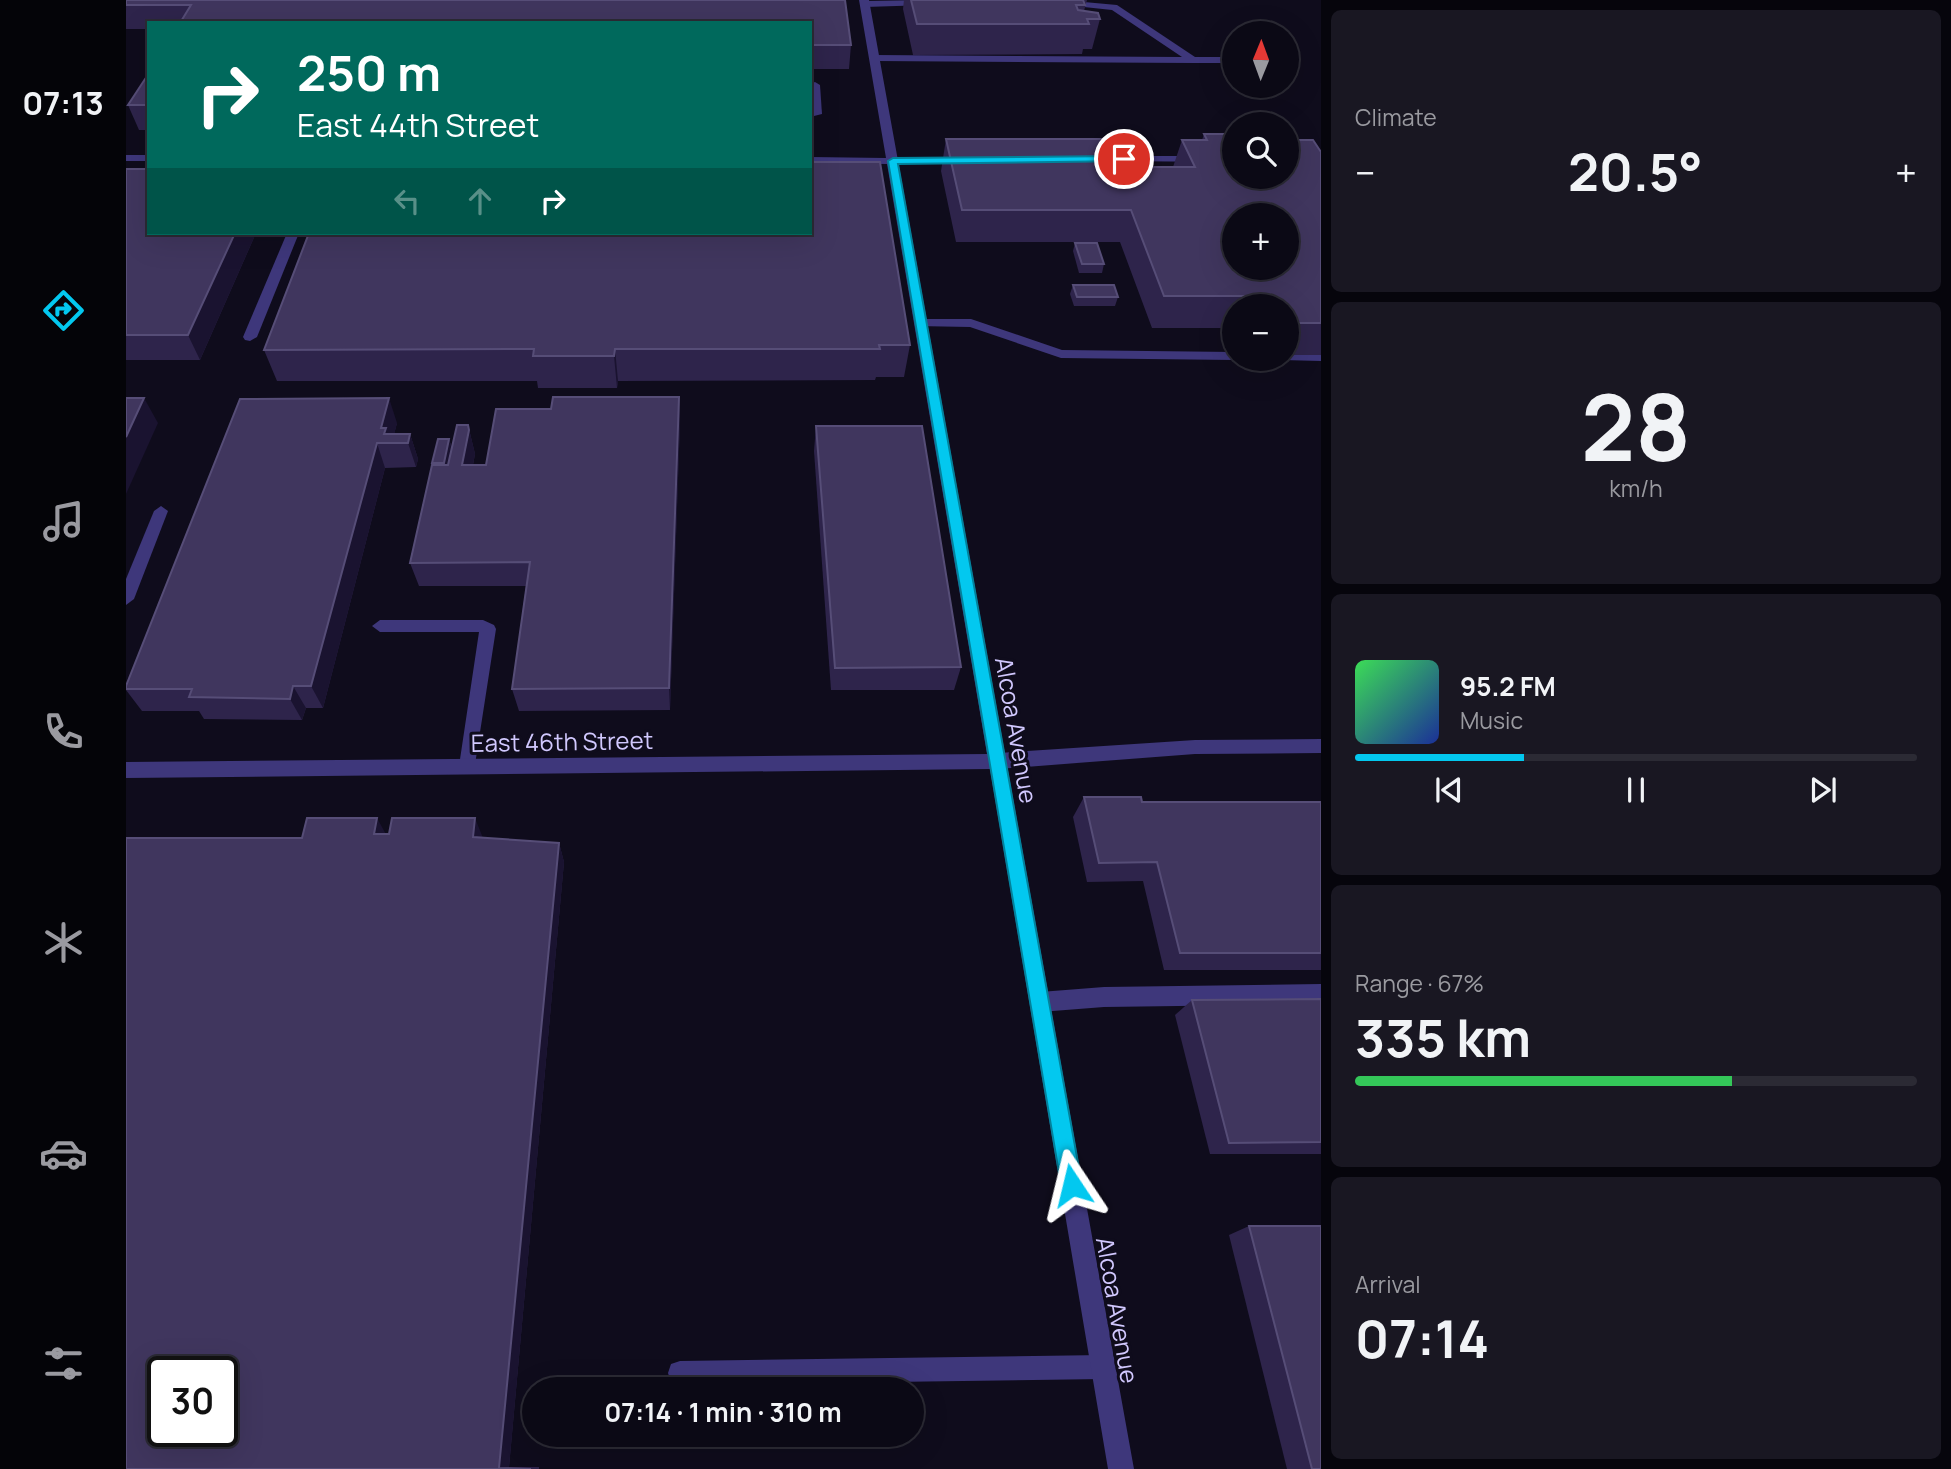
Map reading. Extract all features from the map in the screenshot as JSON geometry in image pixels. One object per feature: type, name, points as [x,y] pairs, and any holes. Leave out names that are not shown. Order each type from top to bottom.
[{"type":"street","points":[[865,2],[937,3]]},
{"type":"street","name":"Alcoa Avenue","points":[[865,2],[1121,1469]]},
{"type":"street","points":[[1060,2],[1087,2],[1114,7],[1193,60]]},
{"type":"street","points":[[875,58],[1222,60]]},
{"type":"street","points":[[812,114],[817,114],[814,85]]},
{"type":"street","points":[[126,158],[147,158]]},
{"type":"street","points":[[1097,159],[1222,159]]},
{"type":"street","points":[[812,160],[974,160]]},
{"type":"street","points":[[250,337],[292,235]]},
{"type":"street","points":[[921,323],[971,323],[1062,354],[1222,356]]},
{"type":"street","points":[[1299,357],[1321,357]]},
{"type":"street","points":[[126,599],[162,511]]},
{"type":"street","points":[[380,626],[483,626],[488,629],[468,766]]},
{"type":"street","name":"East 46th Street","points":[[126,770],[998,761],[1195,747],[1321,746]]},
{"type":"street","points":[[1040,1002],[1104,997],[1321,994]]},
{"type":"street","points":[[680,1373],[1104,1367]]},
{"type":"building","points":[[126,0],[845,0],[851,45],[812,45],[812,21],[181,21],[191,5],[126,5]]},
{"type":"building","points":[[911,0],[1083,0],[1085,5],[1076,5],[1078,10],[1098,13],[1100,19],[1087,19],[1089,24],[917,24]]},
{"type":"building","points":[[147,76],[147,105],[128,105]]},
{"type":"building","points":[[1204,134],[1222,134],[1222,189],[1299,189],[1299,140],[1313,140],[1321,152],[1321,323],[1299,323],[1299,294],[1164,296],[1131,210],[962,210],[946,139],[1103,139],[1105,146],[1127,146],[1136,167],[1195,167],[1182,140],[1207,140]]},
{"type":"building","points":[[812,162],[880,162],[910,345],[879,345],[880,349],[615,349],[614,356],[533,356],[534,349],[264,350],[308,235],[812,235]]},
{"type":"building","points":[[126,169],[147,169],[147,235],[234,235],[188,335],[126,335]]},
{"type":"building","points":[[1075,243],[1097,243],[1104,264],[1082,264]]},
{"type":"building","points":[[1073,285],[1114,285],[1118,297],[1077,297]]},
{"type":"building","points":[[553,397],[679,397],[669,688],[512,689],[530,562],[410,563],[432,465],[448,465],[457,425],[468,425],[469,430],[462,465],[486,465],[496,409],[551,409]]},
{"type":"building","points":[[126,398],[144,398],[126,437]]},
{"type":"building","points":[[389,398],[381,428],[386,428],[384,434],[410,434],[408,443],[377,443],[311,686],[293,686],[290,699],[189,697],[192,689],[126,689],[240,399]]},
{"type":"building","points":[[816,426],[922,426],[961,667],[835,668]]},
{"type":"building","points":[[438,439],[449,439],[444,463],[432,463]]},
{"type":"building","points":[[1084,797],[1141,797],[1142,802],[1321,802],[1321,953],[1180,953],[1157,862],[1099,863]]},
{"type":"building","points":[[307,818],[377,818],[374,834],[389,834],[392,818],[475,818],[473,837],[559,843],[499,1468],[531,1469],[126,1469],[126,838],[302,838]]},
{"type":"building","points":[[1321,999],[1321,1142],[1229,1143],[1192,1000]]},
{"type":"building","points":[[1249,1226],[1321,1226],[1321,1469],[1312,1469]]},
{"type":"route","points":[[1072,1185],[893,161],[1124,159]]}]
